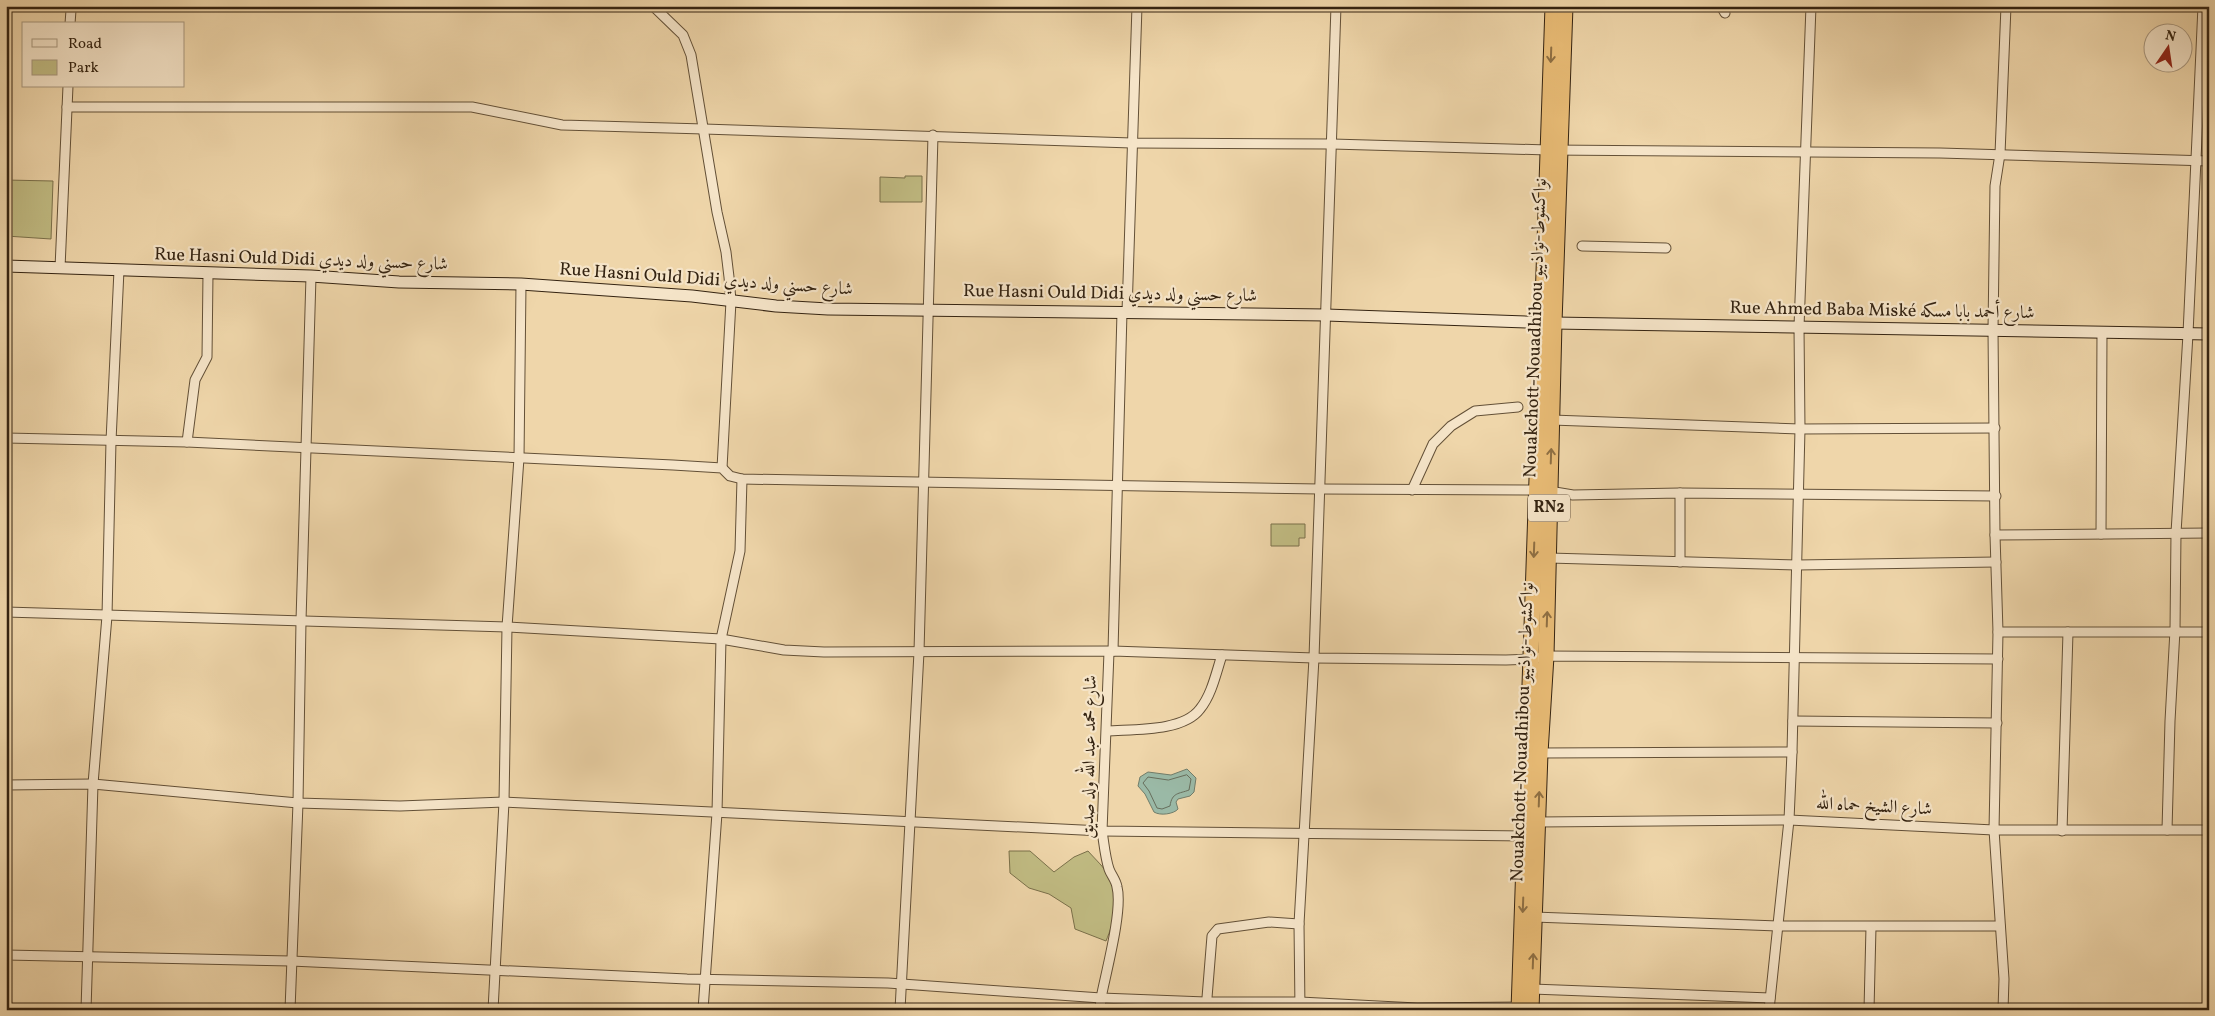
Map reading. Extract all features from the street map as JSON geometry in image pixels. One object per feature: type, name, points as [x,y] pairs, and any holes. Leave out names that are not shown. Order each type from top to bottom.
[{"type":"highway","name":"Nouakchott-Nouadhibou نواكشوط-نواذيبو","points":[[1553,6],[1554,150]]},
{"type":"highway","name":"Nouakchott-Nouadhibou نواكشوط-نواذيبو","points":[[1523,1009],[1532,989],[1540,753],[1539,658],[1548,323],[1554,150],[1565,6]]},
{"type":"highway","name":"Nouakchott-Nouadhibou نواكشوط-نواذيبو","points":[[1523,1009],[1526,836],[1539,658],[1549,558],[1543,491],[1552,420],[1548,323]]},
{"type":"street","points":[[653,6],[683,35],[691,55],[716,212],[726,252],[731,301],[722,468]]},
{"type":"street","name":"شارع محمد عبد الله ولد صديق","points":[[1100,1010],[1118,898],[1117,886],[1109,870],[1105,855],[1102,831],[1137,6]]},
{"type":"street","points":[[1300,1006],[1299,924],[1314,658],[1336,6]]},
{"type":"street","points":[[1769,1010],[1789,820],[1792,752],[1799,495],[1800,327],[1811,6]]},
{"type":"street","points":[[2003,1010],[2004,979],[1994,830],[1998,632],[1993,330],[1995,186],[2000,154],[2006,6]]},
{"type":"street","points":[[2168,830],[2170,721],[2175,630],[2176,533],[2188,334],[2203,6]]},
{"type":"street","points":[[70,22],[71,10]]},
{"type":"street","points":[[60,268],[68,88]]},
{"type":"street","points":[[67,107],[472,107],[562,124],[704,129],[1132,142],[1332,144],[1554,150],[2000,154],[2209,161]]},
{"type":"street","points":[[900,1010],[919,652],[933,135]]},
{"type":"street","points":[[1582,246],[1666,248]]},
{"type":"street","name":"Rue Hasni Ould Didi شارع حسني ولد ديدي","points":[[6,266],[311,276],[398,282],[521,284],[692,296],[776,306],[828,309],[1326,315],[1548,323]]},
{"type":"street","points":[[86,1010],[93,784],[107,616],[111,442],[119,270]]},
{"type":"street","points":[[187,442],[195,380],[207,357],[208,274]]},
{"type":"street","points":[[290,1010],[298,802],[311,276]]},
{"type":"street","points":[[493,1010],[504,802],[507,627],[519,458],[521,284]]},
{"type":"street","name":"Rue Ahmed Baba Miské شارع أحمد بابا مسكه","points":[[1548,323],[2209,334]]},
{"type":"street","points":[[2101,534],[2102,332]]},
{"type":"street","points":[[1412,490],[1433,444],[1451,426],[1475,411],[1518,407]]},
{"type":"street","points":[[1552,420],[1800,429],[1995,428]]},
{"type":"street","points":[[6,438],[111,442],[187,442],[722,468],[730,476],[742,479],[1543,491],[1573,495],[1680,493],[1996,496]]},
{"type":"street","points":[[703,1010],[716,813],[722,639],[740,551],[742,479]]},
{"type":"street","points":[[1680,493],[1680,562]]},
{"type":"street","points":[[1995,535],[2209,533]]},
{"type":"street","points":[[1549,558],[1797,565],[1996,562]]},
{"type":"street","points":[[6,612],[507,627],[722,639],[784,650],[1111,652],[1314,658],[1794,657],[1998,659]]},
{"type":"street","points":[[1998,632],[2175,630],[2209,632]]},
{"type":"street","points":[[2062,831],[2068,632]]},
{"type":"street","points":[[1107,731],[1160,727],[1188,720],[1200,710],[1208,696],[1222,655]]},
{"type":"street","points":[[1792,721],[1996,723]]},
{"type":"street","points":[[1540,753],[1792,752]]},
{"type":"street","points":[[6,785],[93,784],[298,802],[400,806],[504,802],[1102,831],[1526,836]]},
{"type":"street","name":"شارع الشيخ حماه الله","points":[[1538,822],[1789,820],[1994,830],[2209,830]]},
{"type":"street","points":[[1534,917],[1778,926],[2000,926]]},
{"type":"street","points":[[1206,1006],[1212,936],[1218,929],[1270,922],[1299,924]]},
{"type":"street","points":[[1869,1010],[1871,927]]},
{"type":"street","points":[[6,955],[292,961],[705,979],[901,984],[1206,1006],[1523,1009]]},
{"type":"street","points":[[1532,989],[1770,998]]},
{"type":"green space","points":[[905,176],[922,176],[922,202],[880,202],[880,177],[905,178]]},
{"type":"green space","points":[[6,180],[53,181],[51,239],[6,236]]},
{"type":"green space","points":[[1271,524],[1305,524],[1305,538],[1299,538],[1299,546],[1271,546]]},
{"type":"green space","points":[[1009,851],[1030,851],[1054,872],[1074,857],[1088,851],[1107,873],[1115,892],[1114,917],[1106,941],[1075,929],[1071,908],[1049,894],[1029,888],[1010,873]]},
{"type":"water","points":[[1187,769],[1196,778],[1194,792],[1190,796],[1178,799],[1176,802],[1178,809],[1173,812],[1163,814],[1154,812],[1145,794],[1138,786],[1140,777],[1148,772],[1171,775]]}]
